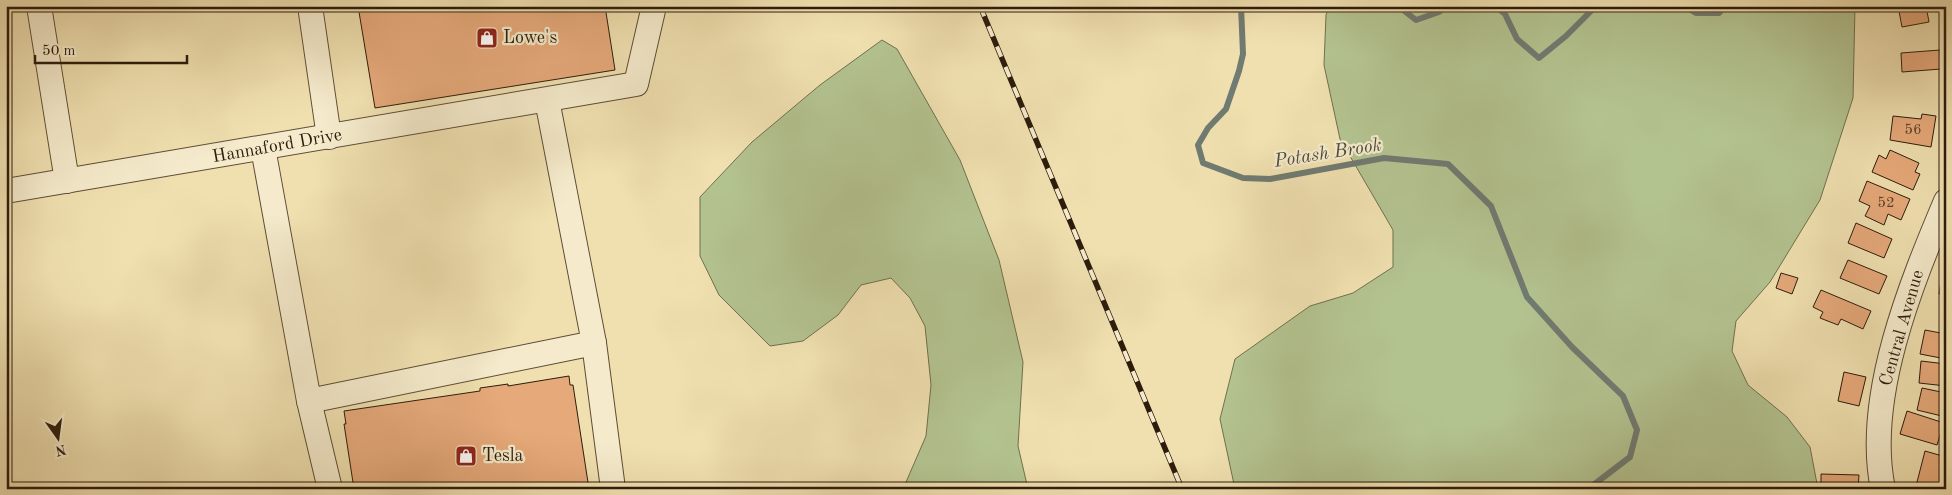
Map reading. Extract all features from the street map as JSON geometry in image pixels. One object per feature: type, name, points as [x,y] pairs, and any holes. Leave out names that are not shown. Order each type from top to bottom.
[{"type":"street","points":[[39,6],[67,181]]},
{"type":"street","points":[[310,6],[329,137]]},
{"type":"street","name":"Hannaford Drive","points":[[6,191],[636,84],[654,6]]},
{"type":"street","points":[[547,100],[594,343],[613,489]]},
{"type":"street","points":[[263,148],[309,401],[330,489]]},
{"type":"street","name":"Central Avenue","points":[[1882,489],[1878,436],[1883,389],[1893,345],[1913,282],[1943,215]]},
{"type":"street","points":[[309,401],[594,343]]},
{"type":"green space","points":[[1329,6],[1855,6],[1853,98],[1820,200],[1770,282],[1736,321],[1732,351],[1748,385],[1787,417],[1810,447],[1818,489],[1235,489],[1220,419],[1235,359],[1310,306],[1353,293],[1393,267],[1393,230],[1340,139],[1324,65],[1326,15]]},
{"type":"green space","points":[[882,40],[897,49],[960,160],[999,260],[1023,362],[1018,446],[1028,489],[903,489],[926,436],[931,385],[925,326],[910,298],[891,278],[861,285],[838,315],[803,341],[770,346],[719,295],[700,256],[700,197],[752,142],[820,85]]},
{"type":"building","name":"Lowe's","points":[[358,6],[605,6],[615,70],[375,108]]},
{"type":"building","points":[[1898,6],[1926,6],[1929,22],[1902,27]]},
{"type":"building","points":[[1940,50],[1941,69],[1902,72],[1901,53]]},
{"type":"building","points":[[1922,114],[1936,116],[1931,147],[1890,140],[1893,116],[1921,119]]},
{"type":"building","points":[[1890,150],[1919,163],[1915,172],[1920,174],[1913,190],[1872,172],[1879,155],[1886,159]]},
{"type":"building","points":[[1867,181],[1910,199],[1901,220],[1888,214],[1884,225],[1865,216],[1870,206],[1859,201]]},
{"type":"building","points":[[1856,223],[1892,239],[1884,258],[1848,243]]},
{"type":"building","points":[[1848,260],[1887,276],[1879,294],[1840,278]]},
{"type":"building","points":[[1943,268],[1946,268],[1946,295],[1939,294]]},
{"type":"building","points":[[1781,273],[1798,278],[1792,294],[1776,288]]},
{"type":"building","points":[[1821,290],[1871,311],[1863,329],[1841,319],[1838,325],[1820,318],[1823,312],[1813,307]]},
{"type":"building","points":[[1925,330],[1946,334],[1946,359],[1920,354]]},
{"type":"building","points":[[1921,361],[1946,364],[1946,386],[1919,383]]},
{"type":"building","points":[[1844,372],[1866,377],[1859,406],[1838,401]]},
{"type":"building","name":"Tesla","points":[[569,376],[570,385],[573,385],[589,489],[354,489],[344,424],[346,424],[344,411],[480,391],[480,388],[508,384],[508,386]]},
{"type":"building","points":[[1922,388],[1946,393],[1946,417],[1917,410]]},
{"type":"building","points":[[1907,411],[1944,423],[1937,445],[1900,434]]},
{"type":"building","points":[[1925,451],[1946,457],[1946,489],[1927,489],[1916,486]]},
{"type":"building","points":[[1821,474],[1859,475],[1858,489],[1833,489],[1833,486],[1821,486]]},
{"type":"waterway","name":"Potash Brook","points":[[1241,6],[1243,54],[1239,71],[1226,109],[1208,128],[1198,145],[1203,163],[1243,178],[1270,179],[1384,158],[1448,164],[1491,206],[1527,297],[1572,347],[1623,396],[1637,430],[1630,457],[1592,486],[1579,489]]},
{"type":"waterway","name":"Potash Brook","points":[[1398,6],[1416,20],[1439,12],[1446,6]]},
{"type":"waterway","name":"Potash Brook","points":[[1495,6],[1505,14],[1517,39],[1539,58],[1566,36],[1596,6]]},
{"type":"waterway","name":"Potash Brook","points":[[1684,6],[1696,13],[1719,13],[1725,6]]},
{"type":"railway","points":[[980,6],[1182,489]]},
{"type":"place","name":"Lowe's","points":[[487,38]]},
{"type":"place","name":"Tesla","points":[[466,456]]}]
